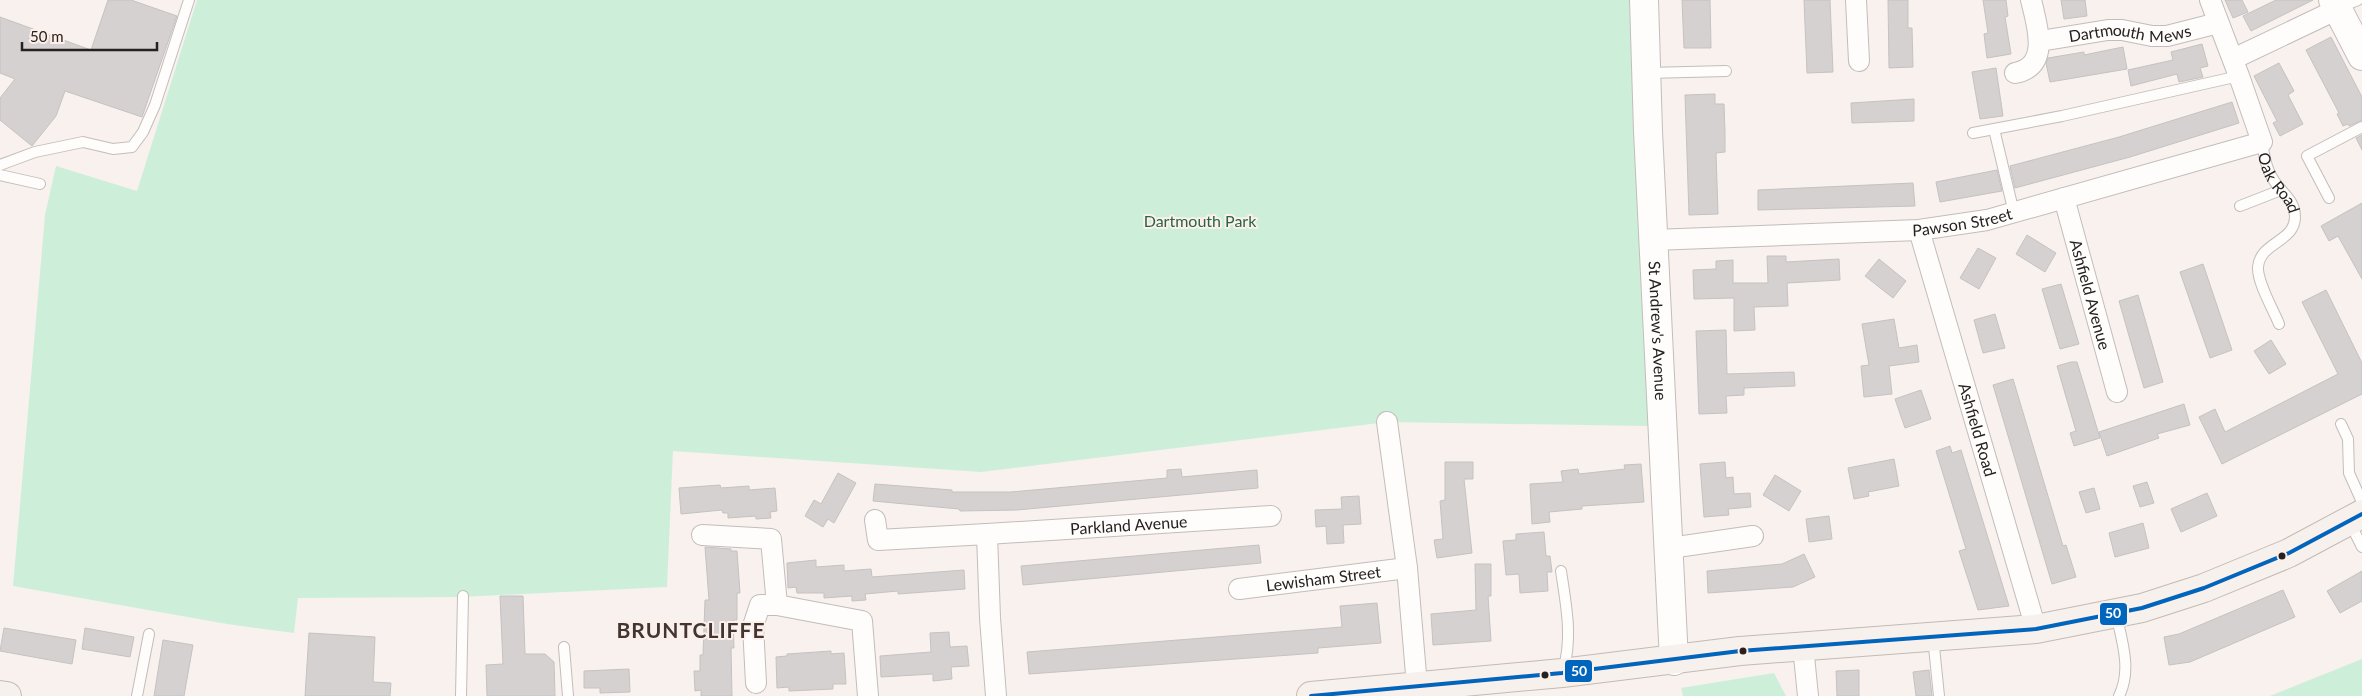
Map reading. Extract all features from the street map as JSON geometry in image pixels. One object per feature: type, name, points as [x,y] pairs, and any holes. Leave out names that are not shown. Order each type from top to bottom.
[{"type":"main road","points":[[1311,696],[1562,673],[1802,646],[2036,629],[2142,608],[2204,588],[2289,553],[2358,512]]},
{"type":"main road","points":[[0,694],[7,696]]},
{"type":"street","name":"St Andrew's Avenue","points":[[1644,0],[1653,240],[1670,548],[1674,661]]},
{"type":"street","points":[[1856,0],[1859,61]]},
{"type":"street","points":[[2015,73],[2024,72],[2031,66],[2036,58],[2040,41],[2031,0]]},
{"type":"street","name":"Oak Road","points":[[2210,0],[2262,142]]},
{"type":"street","points":[[2236,67],[2343,3],[2362,56]]},
{"type":"street","name":"Dartmouth Mews","points":[[2040,41],[2108,30],[2122,30],[2152,36],[2167,36],[2218,23]]},
{"type":"street","name":"Pawson Street","points":[[1653,240],[1919,230],[1988,220],[2262,142]]},
{"type":"street","name":"Ashfield Avenue","points":[[2064,198],[2117,392]]},
{"type":"street","name":"Ashfield Road","points":[[1919,230],[2036,629]]},
{"type":"street","points":[[1387,422],[1407,568],[1417,686]]},
{"type":"street","name":"Parkland Avenue","points":[[876,520],[878,549],[986,534],[1271,516]]},
{"type":"street","points":[[986,534],[996,696]]},
{"type":"street","points":[[702,535],[771,540],[777,606]]},
{"type":"street","points":[[1670,548],[1753,536]]},
{"type":"street","name":"Lewisham Street","points":[[1239,589],[1407,568]]},
{"type":"street","points":[[756,683],[754,626],[760,605],[777,606],[862,621],[868,696]]},
{"type":"street","points":[[1802,646],[1808,696]]},
{"type":"lane","points":[[0,165],[35,152],[83,142],[113,149],[132,147],[143,132],[155,105],[189,0]]},
{"type":"lane","points":[[1974,133],[2062,116],[2236,67]]},
{"type":"lane","points":[[1647,73],[1726,72]]},
{"type":"lane","points":[[2329,198],[2307,156],[2362,127]]},
{"type":"lane","points":[[1994,129],[2014,213]]},
{"type":"lane","name":"Oak Road","points":[[2262,142],[2266,163],[2273,178],[2293,205],[2295,221],[2285,237],[2266,248],[2260,257],[2258,268],[2260,280],[2279,324]]},
{"type":"lane","points":[[0,175],[40,184]]},
{"type":"lane","points":[[2240,206],[2281,190]]},
{"type":"lane","points":[[2341,424],[2348,439],[2349,472],[2358,512],[2362,547]]},
{"type":"lane","points":[[1561,571],[1569,627],[1568,655],[1562,673]]},
{"type":"lane","points":[[461,696],[463,596]]},
{"type":"lane","points":[[2116,613],[2126,672],[2123,688],[2119,696]]},
{"type":"lane","points":[[137,696],[149,634]]},
{"type":"lane","points":[[1932,636],[1939,696]]},
{"type":"lane","points":[[564,648],[568,696]]},
{"type":"green space","name":"Dartmouth Park","points":[[197,0],[1629,0],[1648,426],[1387,422],[981,472],[673,451],[667,587],[461,597],[298,598],[294,633],[227,624],[13,586],[45,215],[56,166],[137,191]]},
{"type":"green space","points":[[2362,659],[2362,696],[2270,696]]},
{"type":"green space","points":[[1774,673],[1786,696],[1683,696],[1681,688]]},
{"type":"building","points":[[108,0],[131,0],[177,16],[142,117],[65,91],[56,116],[32,146],[0,120],[0,98],[15,79],[0,73],[0,17],[91,50]]},
{"type":"building","points":[[1682,0],[1710,0],[1711,48],[1684,48]]},
{"type":"building","points":[[1804,0],[1830,0],[1833,72],[1807,73]]},
{"type":"building","points":[[1888,0],[1908,0],[1908,28],[1912,28],[1913,67],[1889,68]]},
{"type":"building","points":[[1983,0],[2006,0],[2008,16],[2005,17],[2011,54],[1987,58],[1984,34],[1988,33]]},
{"type":"building","points":[[2061,0],[2085,0],[2087,16],[2064,19]]},
{"type":"building","points":[[2225,0],[2242,0],[2248,12],[2233,18]]},
{"type":"building","points":[[2276,0],[2313,0],[2251,31],[2243,16]]},
{"type":"building","points":[[2331,37],[2362,97],[2362,120],[2349,126],[2348,124],[2343,126],[2337,114],[2339,113],[2306,50]]},
{"type":"building","points":[[2202,44],[2208,66],[2200,68],[2203,77],[2179,82],[2177,74],[2131,86],[2128,70],[2173,60],[2171,52]]},
{"type":"building","points":[[2123,47],[2127,69],[2050,82],[2046,63],[2048,58],[2084,52],[2084,55]]},
{"type":"building","points":[[2279,63],[2294,91],[2288,95],[2303,124],[2280,136],[2273,123],[2277,121],[2254,76]]},
{"type":"building","points":[[1996,68],[2003,116],[1980,119],[1972,72]]},
{"type":"building","points":[[1715,94],[1715,104],[1724,104],[1725,133],[1725,152],[1716,153],[1718,214],[1689,215],[1685,95]]},
{"type":"building","points":[[1914,99],[1914,121],[1852,123],[1851,103]]},
{"type":"building","points":[[2232,102],[2239,123],[2130,157],[2015,188],[2010,166],[2119,137]]},
{"type":"building","points":[[2362,135],[2362,150],[2356,138]]},
{"type":"building","points":[[1997,170],[2002,191],[1940,202],[1936,182]]},
{"type":"building","points":[[1913,183],[1915,206],[1758,210],[1758,190]]},
{"type":"building","points":[[2362,203],[2362,279],[2338,236],[2329,241],[2321,226]]},
{"type":"building","points":[[2027,235],[2056,253],[2045,272],[2016,254]]},
{"type":"building","points":[[1978,248],[1996,258],[1979,289],[1960,278]]},
{"type":"building","points":[[1767,256],[1786,256],[1786,262],[1839,259],[1840,280],[1787,283],[1788,306],[1754,307],[1755,330],[1734,331],[1734,298],[1694,299],[1693,270],[1716,269],[1716,261],[1733,260],[1733,283],[1768,283]]},
{"type":"building","points":[[1879,259],[1906,281],[1893,298],[1865,276]]},
{"type":"building","points":[[2203,264],[2232,350],[2210,358],[2180,272]]},
{"type":"building","points":[[2061,284],[2079,344],[2060,349],[2042,289]]},
{"type":"building","points":[[2326,290],[2362,363],[2362,394],[2222,464],[2199,417],[2215,409],[2225,432],[2338,374],[2302,302]]},
{"type":"building","points":[[2138,295],[2163,382],[2144,388],[2119,301]]},
{"type":"building","points":[[1995,314],[2005,348],[1983,353],[1974,320]]},
{"type":"building","points":[[1894,319],[1899,348],[1917,345],[1919,362],[1889,366],[1892,394],[1864,397],[1861,366],[1869,365],[1862,324]]},
{"type":"building","points":[[1726,330],[1727,374],[1794,372],[1795,386],[1744,388],[1744,395],[1726,396],[1727,413],[1699,414],[1696,331]]},
{"type":"building","points":[[2271,340],[2286,364],[2269,374],[2254,351]]},
{"type":"building","points":[[2077,362],[2100,438],[2074,446],[2070,433],[2076,431],[2057,366]]},
{"type":"building","points":[[2013,379],[2063,546],[2066,545],[2076,577],[2052,584],[1993,385]]},
{"type":"building","points":[[1921,390],[1931,419],[1905,428],[1895,399]]},
{"type":"building","points":[[2184,404],[2190,425],[2157,434],[2159,438],[2107,456],[2099,432]]},
{"type":"building","points":[[1950,446],[1952,453],[1961,450],[2009,606],[1978,610],[1959,551],[1966,549],[1936,451]]},
{"type":"building","points":[[1894,459],[1899,486],[1868,492],[1869,496],[1854,499],[1848,468]]},
{"type":"building","points":[[1445,462],[1473,462],[1473,479],[1464,479],[1472,553],[1437,558],[1434,540],[1443,539],[1440,501],[1445,500]]},
{"type":"building","points":[[1725,462],[1726,478],[1733,477],[1734,494],[1750,493],[1751,507],[1728,509],[1729,515],[1704,517],[1700,464]]},
{"type":"building","points":[[1641,464],[1644,502],[1582,506],[1582,509],[1549,512],[1550,522],[1532,524],[1530,484],[1563,482],[1561,471],[1578,469],[1579,474],[1625,469],[1624,465]]},
{"type":"building","points":[[1181,469],[1182,477],[1257,470],[1258,488],[1017,510],[960,511],[959,509],[873,501],[875,484],[952,490],[952,492],[1011,492],[1167,478],[1167,470]]},
{"type":"building","points":[[838,473],[856,483],[834,523],[828,519],[823,527],[805,516],[814,500],[821,504]]},
{"type":"building","points":[[1775,475],[1801,491],[1789,511],[1763,495]]},
{"type":"building","points":[[2147,482],[2154,503],[2140,507],[2133,486]]},
{"type":"building","points":[[720,485],[721,488],[749,486],[749,490],[775,488],[777,511],[770,512],[771,518],[756,519],[756,516],[728,518],[728,513],[723,513],[722,510],[681,514],[679,488]]},
{"type":"building","points":[[2094,488],[2100,509],[2086,513],[2079,492]]},
{"type":"building","points":[[2207,493],[2217,516],[2181,532],[2171,509]]},
{"type":"building","points":[[1359,496],[1361,524],[1343,525],[1344,543],[1327,544],[1326,526],[1316,527],[1315,510],[1342,509],[1341,497]]},
{"type":"building","points":[[1829,516],[1832,539],[1809,542],[1806,519]]},
{"type":"building","points":[[2143,523],[2149,548],[2115,557],[2109,533]]},
{"type":"building","points":[[1544,532],[1546,556],[1550,556],[1552,572],[1547,572],[1548,591],[1520,593],[1519,574],[1506,575],[1503,541],[1516,540],[1516,534]]},
{"type":"building","points":[[1259,545],[1261,563],[1023,585],[1021,566]]},
{"type":"building","points":[[705,547],[737,551],[740,593],[737,593],[737,620],[733,620],[734,648],[731,648],[732,696],[701,696],[701,690],[695,691],[694,671],[700,671],[700,655],[703,655],[705,600],[709,600]]},
{"type":"building","points":[[1804,554],[1815,577],[1793,587],[1708,593],[1707,571],[1782,564]]},
{"type":"building","points":[[816,560],[816,567],[844,565],[844,571],[871,569],[872,577],[964,570],[965,589],[898,594],[898,591],[865,594],[866,600],[852,601],[852,596],[824,598],[824,593],[797,593],[796,587],[788,588],[787,563]]},
{"type":"building","points":[[1475,564],[1491,564],[1491,596],[1488,596],[1491,641],[1433,645],[1431,614],[1476,610]]},
{"type":"building","points":[[2362,571],[2362,601],[2340,613],[2327,591]]},
{"type":"building","points":[[2283,590],[2295,617],[2190,662],[2169,665],[2164,637],[2179,634]]},
{"type":"building","points":[[500,596],[523,596],[525,654],[545,654],[554,662],[555,696],[487,696],[486,665],[503,664]]},
{"type":"building","points":[[1377,603],[1381,643],[1318,648],[1318,653],[1029,674],[1027,652],[1342,627],[1340,606]]},
{"type":"building","points":[[4,628],[76,640],[72,664],[0,651]]},
{"type":"building","points":[[85,628],[134,637],[130,657],[82,649]]},
{"type":"building","points":[[949,632],[950,647],[967,646],[969,666],[951,667],[952,679],[933,681],[933,674],[881,677],[880,656],[931,652],[930,633]]},
{"type":"building","points":[[309,633],[375,637],[373,682],[391,683],[390,696],[305,696]]},
{"type":"building","points":[[163,640],[193,645],[184,696],[154,696]]},
{"type":"building","points":[[831,651],[831,654],[844,653],[846,684],[833,684],[833,689],[789,691],[789,687],[777,688],[776,657],[787,656],[787,654]]},
{"type":"building","points":[[629,669],[630,692],[600,693],[600,688],[584,688],[584,671]]},
{"type":"building","points":[[1859,670],[1859,696],[1837,696],[1836,671]]},
{"type":"building","points":[[1929,670],[1932,696],[1916,696],[1913,672]]},
{"type":"transit line","name":"50","points":[[1311,696],[1562,673],[1740,651],[2036,629],[2142,608],[2204,588],[2289,553],[2362,514]]},
{"type":"district","name":"BRUNTCLIFFE","points":[[691,631]]}]
